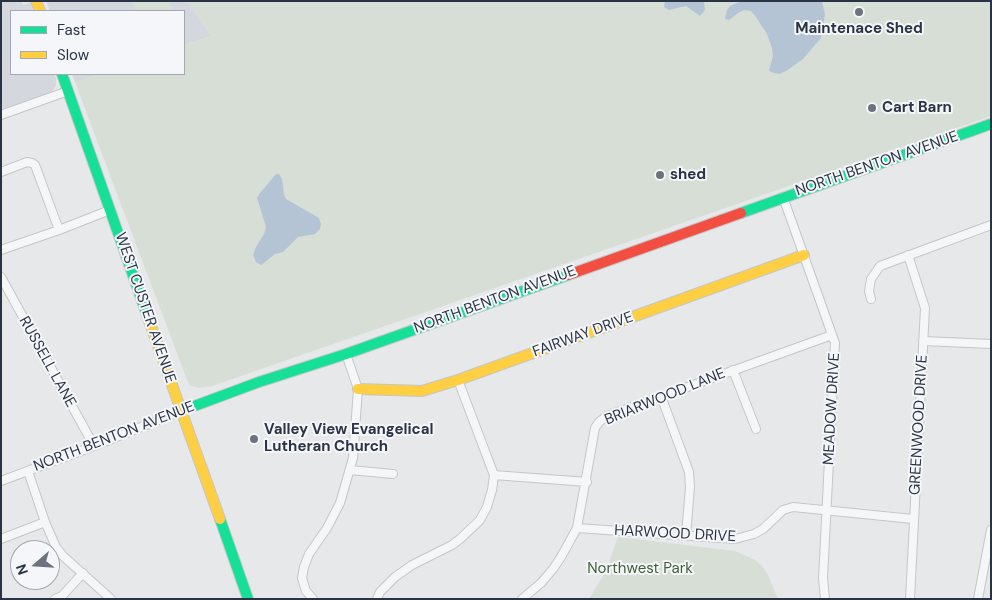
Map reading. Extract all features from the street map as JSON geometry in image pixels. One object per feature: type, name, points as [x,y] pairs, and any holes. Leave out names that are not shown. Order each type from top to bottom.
[{"type":"main road","name":"WEST CUSTER AVENUE","points":[[62,75],[248,599]]},
{"type":"main road","name":"NORTH BENTON AVENUE","points":[[181,411],[991,124]]},
{"type":"main road","name":"FAIRWAY DRIVE","points":[[358,389],[422,391],[458,380],[804,255]]},
{"type":"street","points":[[1,115],[68,91]]},
{"type":"street","points":[[1,172],[27,162],[32,162],[35,165],[59,230]]},
{"type":"street","name":"MEADOW DRIVE","points":[[783,197],[835,343],[823,578],[824,599]]},
{"type":"street","points":[[1,250],[110,210]]},
{"type":"street","points":[[871,300],[869,285],[875,272],[886,263],[991,225]]},
{"type":"street","name":"GREENWOOD DRIVE","points":[[908,255],[924,302],[924,341],[910,599]]},
{"type":"street","name":"RUSSELL LANE","points":[[1,277],[94,446]]},
{"type":"street","name":"BRIARWOOD LANE","points":[[522,599],[541,583],[553,569],[577,528],[595,428],[599,422],[607,416],[832,335]]},
{"type":"street","points":[[924,341],[991,344]]},
{"type":"street","points":[[313,599],[306,590],[302,578],[304,567],[309,554],[327,528],[340,503],[353,458],[358,389],[346,354]]},
{"type":"street","points":[[733,370],[756,429]]},
{"type":"street","points":[[377,599],[380,592],[394,577],[412,565],[452,546],[470,531],[480,520],[486,507],[492,490],[494,474],[458,380]]},
{"type":"street","points":[[661,396],[688,472],[690,493],[686,535]]},
{"type":"street","name":"NORTH BENTON AVENUE","points":[[1,481],[181,411]]},
{"type":"street","points":[[350,470],[393,474]]},
{"type":"street","points":[[28,471],[45,522],[56,547],[111,599]]},
{"type":"street","points":[[494,474],[586,482]]},
{"type":"street","name":"HARWOOD DRIVE","points":[[577,528],[726,539],[744,538],[763,529],[789,508],[799,507],[913,519]]},
{"type":"street","points":[[1,539],[45,522]]},
{"type":"street","points":[[978,599],[988,556],[991,530]]},
{"type":"street","points":[[55,599],[62,596],[83,573]]},
{"type":"shaded area","points":[[1,1],[21,1],[23,5],[30,3],[33,10],[10,10],[10,75],[54,75],[56,85],[52,92],[46,96],[2,112]]},
{"type":"shaded area","points":[[46,1],[187,1],[211,36],[185,45],[185,10],[50,10]]},
{"type":"shaded area","points":[[72,75],[97,75],[75,82]]},
{"type":"green space","points":[[131,1],[169,1],[174,10],[136,10]]},
{"type":"green space","points":[[187,1],[991,1],[991,116],[212,386],[199,388],[189,385],[75,82],[97,75],[185,75],[185,45],[211,36]]},
{"type":"green space","name":"Northwest Park","points":[[618,537],[735,551],[755,560],[762,566],[778,599],[589,599],[606,571]]},
{"type":"water","points":[[665,1],[704,1],[705,10],[700,16],[686,6],[669,10],[664,7]]},
{"type":"water","points":[[742,1],[822,1],[825,15],[821,38],[803,59],[786,71],[779,74],[771,72],[769,70],[773,56],[772,48],[767,34],[751,11],[744,10],[729,20],[725,19],[730,6]]},
{"type":"water","points":[[276,174],[279,174],[282,179],[286,199],[319,218],[321,224],[320,229],[315,234],[298,237],[283,252],[275,254],[261,265],[256,262],[253,255],[266,227],[257,198]]},
{"type":"traffic: fast","points":[[62,75],[147,315]]},
{"type":"traffic: fast","points":[[741,213],[991,124]]},
{"type":"traffic: fast","points":[[181,411],[568,275]]},
{"type":"traffic: fast","points":[[220,519],[248,599]]},
{"type":"traffic: slow","points":[[36,1],[40,10]]},
{"type":"traffic: slow","points":[[358,389],[422,391],[458,380],[804,255]]},
{"type":"traffic: slow","points":[[147,315],[220,519]]},
{"type":"traffic: jam","points":[[568,275],[741,213]]},
{"type":"place","name":"Maintenace Shed","points":[[859,12]]},
{"type":"place","name":"Cart Barn","points":[[872,108]]},
{"type":"place","name":"shed","points":[[660,175]]},
{"type":"place","name":"Valley View Evangelical Lutheran Church","points":[[254,439]]}]
